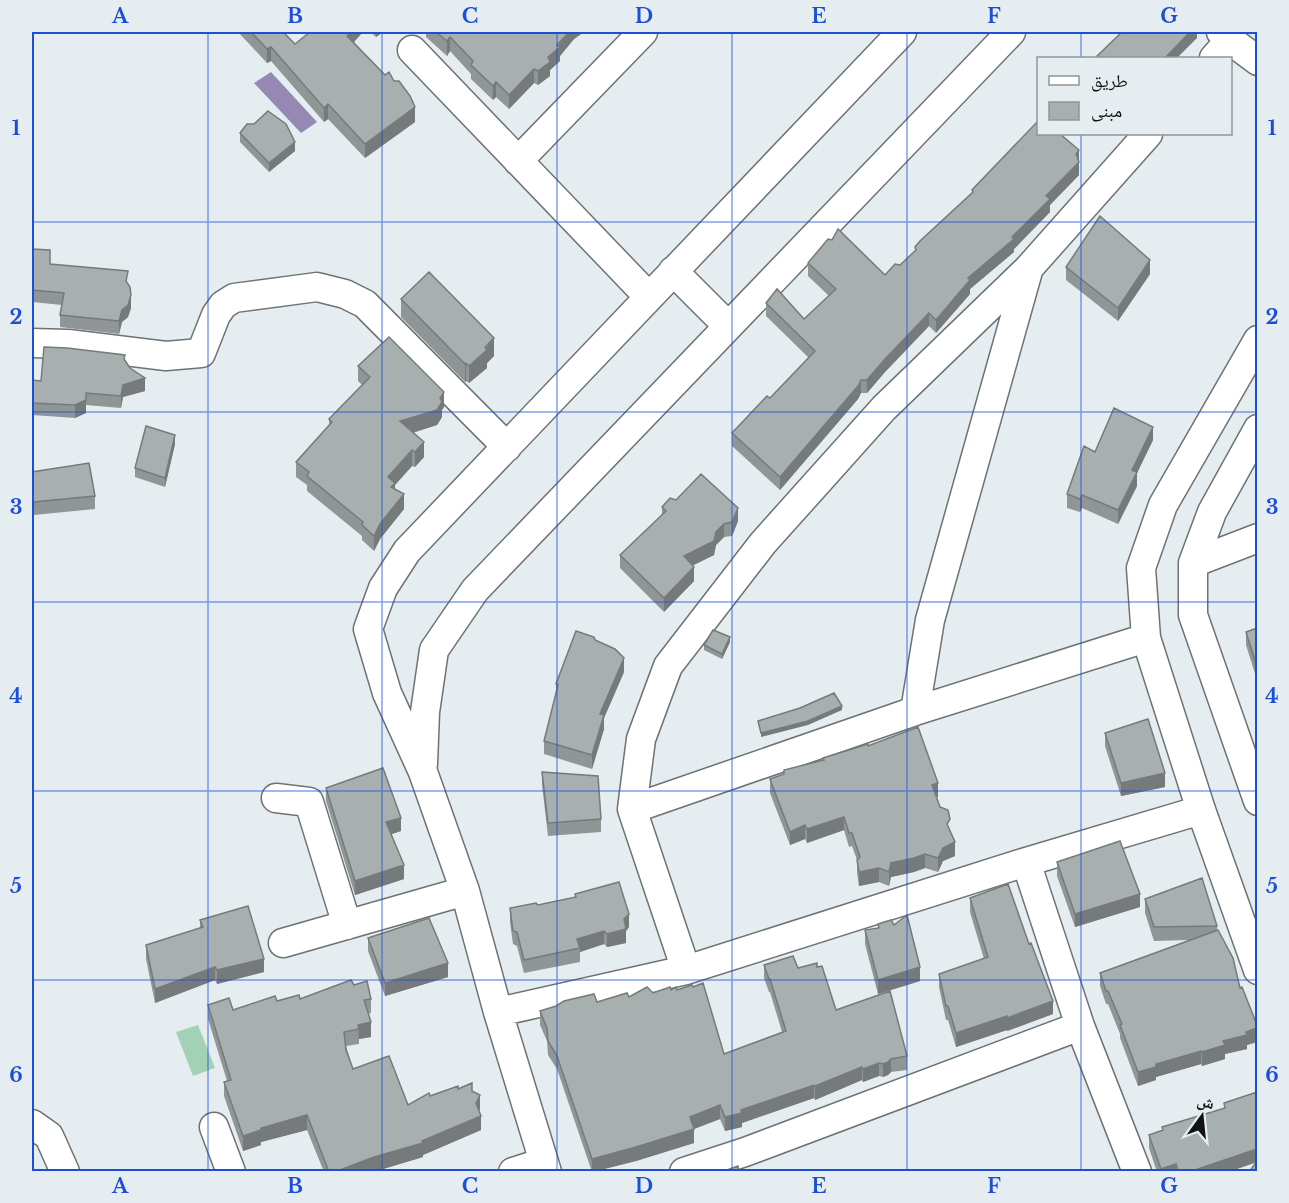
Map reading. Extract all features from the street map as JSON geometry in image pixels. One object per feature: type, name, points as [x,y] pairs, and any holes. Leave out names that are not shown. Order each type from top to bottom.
[{"type":"street","points":[[518,161],[643,32]]},
{"type":"street","points":[[513,1172],[545,1167],[498,1012],[465,891],[423,772],[387,693],[368,629],[383,588],[407,552],[902,32]]},
{"type":"street","points":[[423,772],[424,712],[434,650],[475,590],[1011,32]]},
{"type":"street","points":[[1222,44],[1257,61]]},
{"type":"street","points":[[412,50],[649,297]]},
{"type":"street","points":[[686,970],[632,809],[641,739],[668,666],[763,543],[884,408],[1028,269],[1147,135]]},
{"type":"street","points":[[915,711],[930,621],[1028,269]]},
{"type":"street","points":[[673,271],[728,326]]},
{"type":"street","points":[[32,343],[68,344],[166,356],[201,353],[216,315],[223,305],[234,298],[317,288],[345,294],[364,304],[507,447]]},
{"type":"street","points":[[1257,340],[1163,505],[1141,568],[1146,638],[1201,810],[1257,970]]},
{"type":"street","points":[[1257,429],[1212,512],[1193,563],[1193,615],[1246,728],[1257,801]]},
{"type":"street","points":[[1193,563],[1257,538]]},
{"type":"street","points":[[632,809],[915,711],[1146,638]]},
{"type":"street","points":[[276,798],[309,802],[347,925]]},
{"type":"street","points":[[498,1012],[686,970],[1026,862],[1201,810]]},
{"type":"street","points":[[1026,862],[1080,1026],[1137,1172]]},
{"type":"street","points":[[283,943],[465,891]]},
{"type":"street","points":[[684,1172],[748,1162],[1080,1026]]},
{"type":"street","points":[[32,1124],[49,1136],[65,1172]]},
{"type":"street","points":[[214,1127],[231,1172]]},
{"type":"green space","points":[[198,1025],[215,1068],[193,1076],[176,1032]]},
{"type":"shaded area","points":[[271,72],[317,122],[301,133],[254,83]]},
{"type":"building","points":[[251,32],[283,32],[295,44],[310,32],[351,32],[347,36],[385,75],[389,72],[394,81],[399,81],[415,107],[365,144],[328,104],[324,108],[271,47],[267,49]]},
{"type":"building","points":[[436,32],[569,32],[557,45],[560,47],[548,57],[550,62],[538,71],[534,69],[509,95],[496,82],[493,86],[471,65],[473,61],[450,37],[447,41]]},
{"type":"building","points":[[1122,32],[1190,32],[1166,57],[1096,57]]},
{"type":"building","points":[[268,111],[286,124],[295,142],[269,163],[240,133],[247,124],[254,124]]},
{"type":"building","points":[[1037,122],[1037,135],[1061,135],[1079,150],[1076,154],[1079,162],[1046,196],[1050,199],[1012,237],[1014,239],[968,278],[970,280],[936,320],[929,313],[867,380],[861,380],[780,477],[732,433],[767,396],[770,398],[815,351],[766,303],[777,289],[804,319],[836,289],[808,263],[828,239],[832,240],[838,229],[885,275],[895,264],[900,265],[916,250],[915,247],[920,241],[973,192],[972,190]]},
{"type":"building","points":[[1100,216],[1150,260],[1118,308],[1066,267]]},
{"type":"building","points":[[32,249],[50,250],[50,264],[128,271],[126,281],[131,295],[128,305],[122,310],[119,321],[60,315],[64,293],[32,290]]},
{"type":"building","points":[[429,272],[494,338],[485,347],[487,350],[469,366],[401,299]]},
{"type":"building","points":[[389,337],[444,392],[437,410],[400,421],[424,442],[415,452],[412,450],[388,477],[395,483],[391,487],[404,494],[380,524],[374,536],[362,525],[363,522],[307,476],[309,472],[296,462],[332,422],[329,419],[370,377],[358,366]]},
{"type":"building","points":[[44,347],[125,355],[124,359],[130,368],[145,378],[123,385],[121,396],[86,393],[86,400],[75,405],[32,403],[32,380],[41,381]]},
{"type":"building","points":[[1114,408],[1153,427],[1132,470],[1137,472],[1118,510],[1082,495],[1080,499],[1067,494],[1084,446],[1095,452]]},
{"type":"building","points":[[146,426],[175,435],[165,478],[135,468]]},
{"type":"building","points":[[89,463],[95,496],[34,502],[32,505],[32,472]]},
{"type":"building","points":[[701,474],[738,508],[732,522],[724,524],[716,532],[714,541],[684,556],[694,567],[664,598],[620,555],[666,511],[662,507],[670,498],[676,500]]},
{"type":"building","points":[[1257,628],[1257,667],[1246,632]]},
{"type":"building","points":[[713,630],[730,637],[722,654],[704,645]]},
{"type":"building","points":[[576,631],[594,637],[595,640],[615,649],[624,658],[600,714],[604,715],[592,755],[544,741],[558,685],[556,684]]},
{"type":"building","points":[[834,693],[842,706],[808,721],[761,733],[758,721],[800,708]]},
{"type":"building","points":[[1148,719],[1165,773],[1121,783],[1105,733]]},
{"type":"building","points":[[918,727],[938,783],[932,785],[940,807],[948,810],[950,819],[947,824],[955,842],[943,848],[938,858],[925,854],[891,863],[889,872],[879,868],[859,872],[857,860],[860,857],[844,817],[807,829],[805,825],[790,832],[770,779],[784,774],[784,770],[824,760],[823,758],[868,744],[868,746]]},
{"type":"building","points":[[383,768],[401,818],[386,822],[404,865],[355,881],[326,788]]},
{"type":"building","points":[[542,772],[598,776],[601,819],[548,823]]},
{"type":"building","points":[[1120,841],[1140,894],[1075,914],[1057,862]]},
{"type":"building","points":[[1202,878],[1217,926],[1154,927],[1145,899]]},
{"type":"building","points":[[619,882],[629,914],[624,919],[626,929],[607,934],[604,931],[577,939],[580,948],[524,960],[517,932],[513,931],[510,908],[576,897],[575,894]]},
{"type":"building","points":[[1008,884],[1029,944],[1031,943],[1053,1001],[956,1033],[948,1006],[946,1006],[939,974],[988,957],[970,898]]},
{"type":"building","points":[[248,906],[264,959],[217,970],[215,967],[155,989],[146,945],[203,927],[200,920]]},
{"type":"building","points":[[907,915],[920,967],[878,980],[865,930],[879,928],[878,924],[891,920],[894,925]]},
{"type":"building","points":[[429,918],[448,963],[385,983],[368,938]]},
{"type":"building","points":[[1218,930],[1233,958],[1240,988],[1242,987],[1257,1028],[1246,1032],[1247,1035],[1223,1041],[1225,1045],[1156,1064],[1156,1067],[1138,1072],[1120,1025],[1122,1024],[1100,973]]},
{"type":"building","points":[[793,956],[798,968],[817,963],[817,967],[822,966],[836,1010],[890,991],[907,1056],[863,1069],[862,1067],[815,1086],[741,1110],[742,1113],[725,1117],[720,1105],[690,1117],[694,1129],[592,1159],[557,1056],[548,1041],[547,1028],[540,1011],[564,1001],[594,994],[597,1002],[627,993],[629,997],[647,987],[653,993],[670,987],[671,990],[676,987],[677,990],[703,983],[724,1054],[786,1031],[764,965]]},
{"type":"building","points":[[351,980],[354,985],[367,981],[371,999],[364,1000],[371,1022],[358,1025],[359,1029],[344,1032],[346,1050],[353,1069],[389,1056],[408,1105],[429,1093],[430,1096],[472,1083],[472,1091],[480,1095],[476,1103],[481,1116],[422,1141],[423,1143],[329,1172],[307,1115],[261,1128],[261,1130],[243,1136],[224,1082],[231,1080],[208,1005],[229,998],[233,1010],[275,996],[277,1001],[299,995],[300,999]]},
{"type":"building","points":[[1257,1092],[1257,1149],[1189,1172],[1179,1172],[1176,1164],[1161,1169],[1149,1135],[1163,1130],[1162,1127],[1225,1108],[1224,1103]]},
{"type":"building","points":[[1257,1161],[1257,1172],[1249,1172]]},
{"type":"building","points":[[738,1166],[739,1172],[721,1172]]}]
